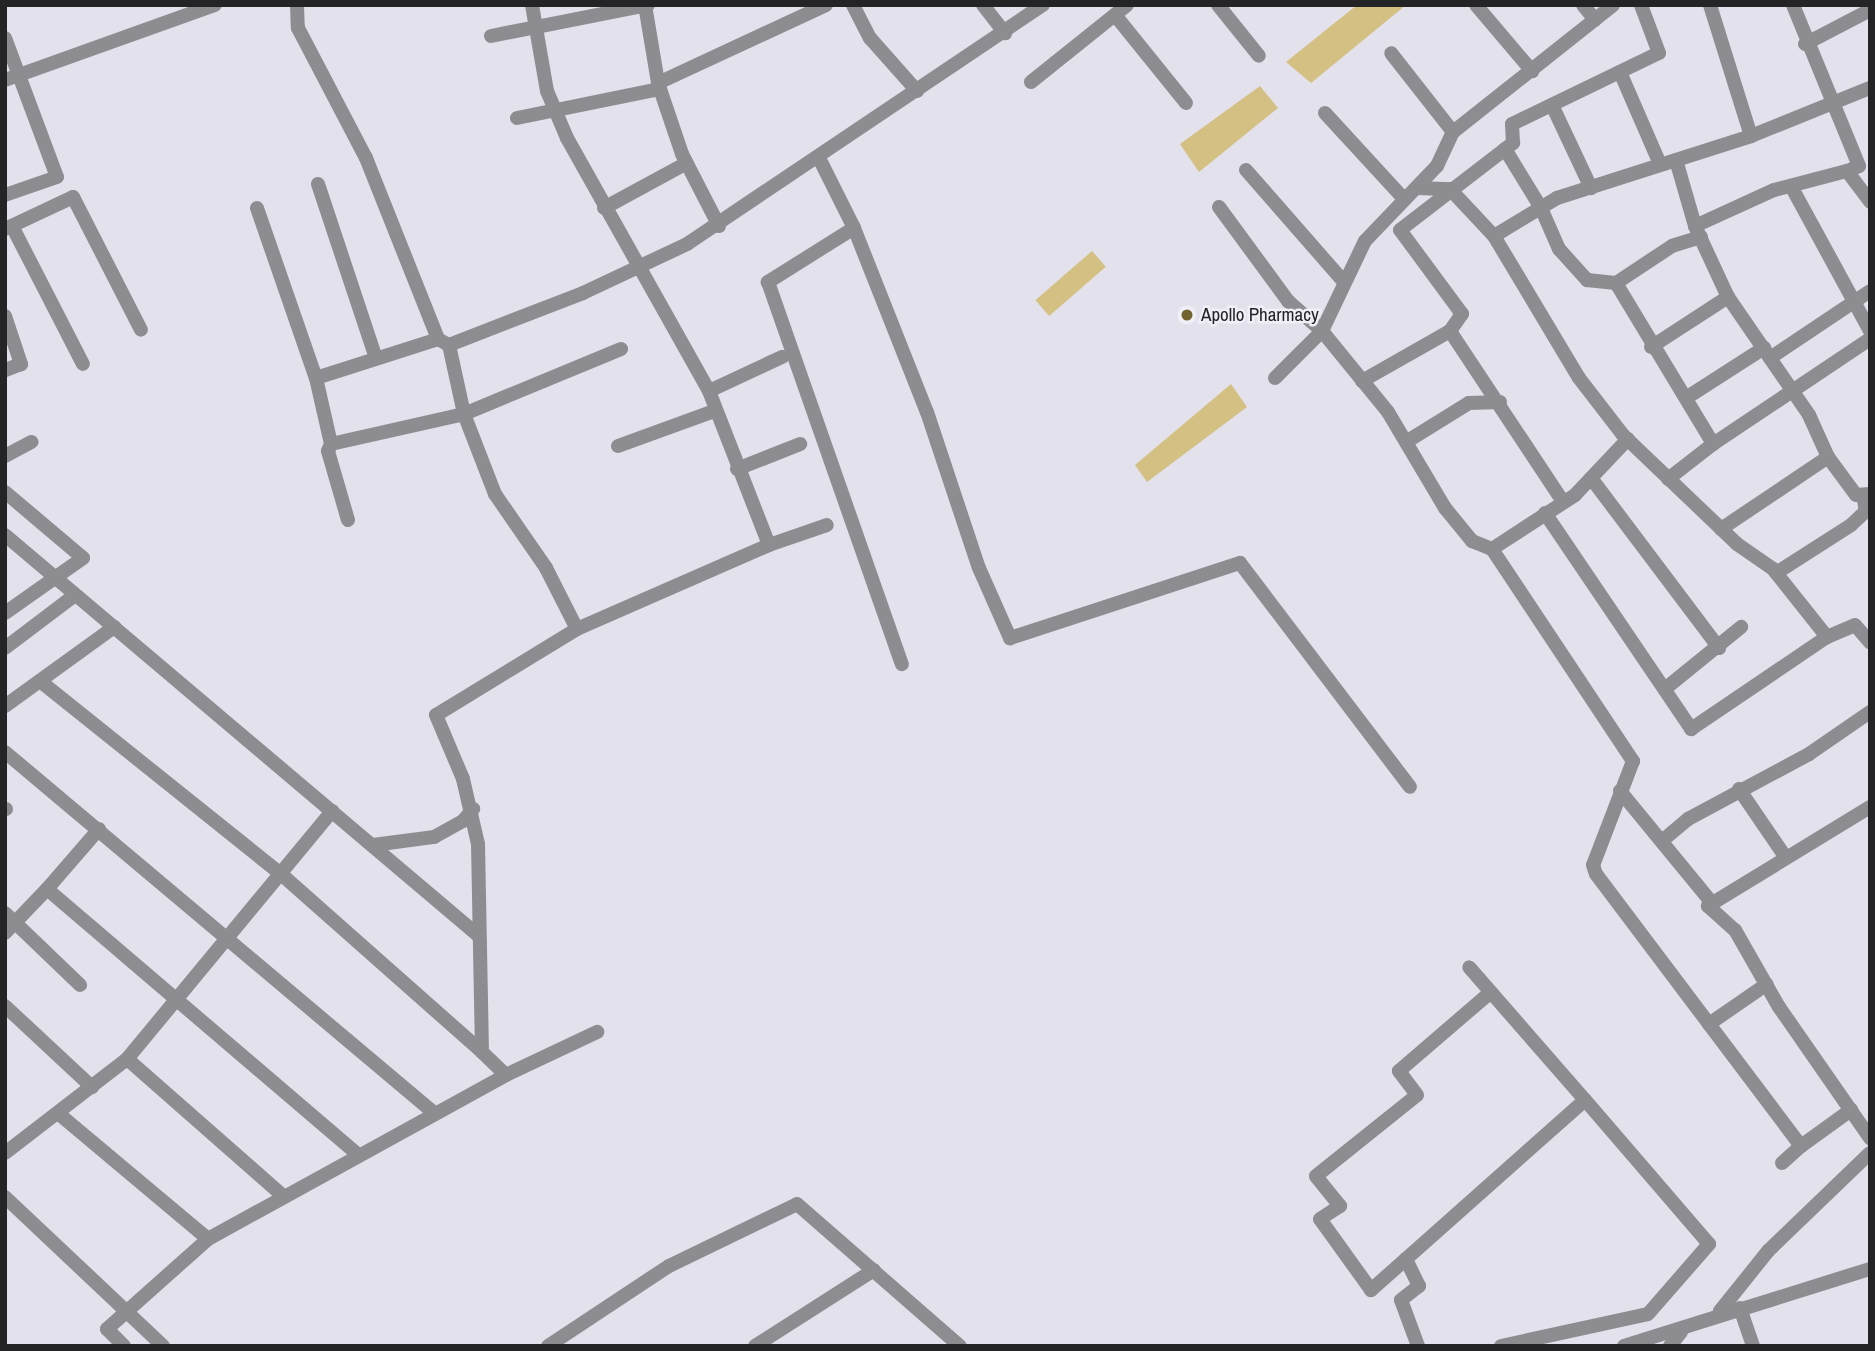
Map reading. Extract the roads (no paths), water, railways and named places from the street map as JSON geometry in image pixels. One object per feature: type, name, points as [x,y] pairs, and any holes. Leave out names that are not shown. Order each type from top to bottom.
[{"type":"street","points":[[12,77],[215,5]]},
{"type":"street","points":[[297,5],[298,28],[366,158],[443,342],[464,414],[495,494],[546,568],[577,629]]},
{"type":"street","points":[[532,5],[547,91],[604,208],[709,391],[714,411],[769,545]]},
{"type":"street","points":[[517,118],[659,86],[826,5]]},
{"type":"street","points":[[853,5],[870,38],[917,91]]},
{"type":"street","points":[[983,5],[1005,33]]},
{"type":"street","points":[[316,378],[376,358],[443,342],[639,268],[719,226],[819,158],[867,119],[917,91],[1043,5]]},
{"type":"street","points":[[1218,5],[1259,56]]},
{"type":"street","points":[[1476,5],[1532,71]]},
{"type":"street","points":[[1583,5],[1595,20]]},
{"type":"street","points":[[1275,378],[1322,331],[1364,241],[1437,166],[1453,132],[1613,5]]},
{"type":"street","points":[[1400,229],[1513,143],[1512,124],[1659,53],[1641,5]]},
{"type":"street","points":[[1710,5],[1751,136]]},
{"type":"street","points":[[1793,5],[1805,44],[1858,166],[1870,202]]},
{"type":"street","points":[[491,36],[646,6],[659,86],[687,163],[719,226]]},
{"type":"street","points":[[1031,82],[1121,10],[1186,103]]},
{"type":"street","points":[[1805,44],[1870,10]]},
{"type":"street","points":[[5,38],[12,77],[57,177],[5,195]]},
{"type":"street","points":[[1391,53],[1453,132]]},
{"type":"street","points":[[1620,72],[1660,164]]},
{"type":"street","points":[[1494,236],[1541,208],[1591,188],[1751,136],[1870,88]]},
{"type":"street","points":[[1552,104],[1591,188]]},
{"type":"street","points":[[1325,113],[1404,199]]},
{"type":"street","points":[[1505,149],[1541,208],[1559,249],[1587,280],[1616,283],[1672,246],[1791,186],[1858,166]]},
{"type":"street","points":[[819,158],[854,228],[927,412],[979,568],[1010,638],[1240,563],[1410,787]]},
{"type":"street","points":[[1676,160],[1698,232],[1728,297],[1793,393],[1828,457],[1856,495],[1866,495],[1866,511],[1851,525],[1776,573]]},
{"type":"street","points":[[604,208],[687,163]]},
{"type":"street","points":[[1246,170],[1344,282]]},
{"type":"street","points":[[318,184],[376,358]]},
{"type":"street","points":[[1791,186],[1850,302],[1870,331]]},
{"type":"street","points":[[1417,188],[1450,189],[1494,236],[1579,378],[1628,439],[1721,529],[1776,573],[1827,637]]},
{"type":"street","points":[[83,364],[9,227],[74,197],[141,330]]},
{"type":"street","points":[[1219,206],[1288,301],[1322,331],[1363,381],[1406,442],[1445,508],[1472,541],[1492,550],[1627,749],[1633,761],[1592,865],[1801,1146]]},
{"type":"street","points":[[257,208],[316,378],[331,444],[328,451],[348,520]]},
{"type":"street","points":[[1363,381],[1450,331],[1462,314],[1400,229],[1381,223]]},
{"type":"street","points":[[854,228],[768,282],[902,664]]},
{"type":"street","points":[[1616,283],[1651,346],[1713,444]]},
{"type":"street","points":[[1686,398],[1870,291]]},
{"type":"street","points":[[1651,346],[1728,297]]},
{"type":"street","points":[[5,316],[21,364],[5,370]]},
{"type":"street","points":[[1450,331],[1500,402],[1563,502]]},
{"type":"street","points":[[1668,479],[1713,444],[1870,339]]},
{"type":"street","points":[[331,444],[464,414],[621,349]]},
{"type":"street","points":[[709,391],[782,357]]},
{"type":"street","points":[[1406,442],[1469,403],[1500,402]]},
{"type":"street","points":[[618,446],[714,411]]},
{"type":"street","points":[[1492,550],[1563,502],[1591,478],[1628,439]]},
{"type":"street","points":[[5,456],[31,442]]},
{"type":"street","points":[[737,468],[800,444]]},
{"type":"street","points":[[1721,529],[1828,457]]},
{"type":"street","points":[[1591,478],[1719,648]]},
{"type":"street","points":[[5,492],[83,558],[5,613]]},
{"type":"street","points":[[1545,513],[1666,688],[1691,729],[1827,637],[1855,625],[1870,642]]},
{"type":"street","points":[[482,1052],[472,808],[436,715],[577,629],[769,545],[827,525]]},
{"type":"street","points":[[5,535],[479,936]]},
{"type":"street","points":[[5,648],[75,595]]},
{"type":"street","points":[[5,706],[114,627]]},
{"type":"street","points":[[1666,688],[1719,648],[1741,627]]},
{"type":"street","points":[[40,681],[281,874],[506,1075]]},
{"type":"street","points":[[1663,840],[1739,789],[1809,754],[1870,712]]},
{"type":"street","points":[[5,752],[433,1112]]},
{"type":"street","points":[[1739,789],[1786,858]]},
{"type":"street","points":[[1620,790],[1712,903]]},
{"type":"street","points":[[1870,807],[1707,906],[1735,930],[1767,984],[1870,1138]]},
{"type":"street","points":[[373,845],[434,837],[463,821],[472,808]]},
{"type":"street","points":[[5,1153],[127,1059],[332,811]]},
{"type":"street","points":[[80,985],[8,923],[47,889],[99,829]]},
{"type":"street","points":[[47,889],[178,996],[357,1154]]},
{"type":"street","points":[[1469,967],[1709,1244],[1648,1314],[1501,1346]]},
{"type":"street","points":[[1709,1024],[1767,984]]},
{"type":"street","points":[[1491,992],[1399,1071],[1417,1095],[1315,1176],[1340,1206],[1320,1219],[1371,1290],[1585,1100]]},
{"type":"street","points":[[5,1006],[92,1087]]},
{"type":"street","points":[[124,1346],[107,1329],[208,1239],[433,1112],[597,1032]]},
{"type":"street","points":[[127,1059],[282,1195]]},
{"type":"street","points":[[1782,1163],[1851,1110]]},
{"type":"street","points":[[59,1114],[208,1239]]},
{"type":"street","points":[[1717,1314],[1768,1251],[1870,1153]]},
{"type":"street","points":[[5,1197],[163,1346]]},
{"type":"street","points":[[548,1346],[669,1266],[789,1206],[804,1207],[960,1346]]},
{"type":"street","points":[[1406,1259],[1419,1286],[1401,1300],[1418,1346]]},
{"type":"street","points":[[1670,1346],[1681,1332],[1717,1314],[1870,1269]]},
{"type":"street","points":[[755,1346],[874,1270]]},
{"type":"street","points":[[1740,1308],[1753,1346]]},
{"type":"street","points":[[1624,1346],[1664,1331],[1681,1332]]},
{"type":"place","name":"Apollo Pharmacy","points":[[1187,315]]}]
